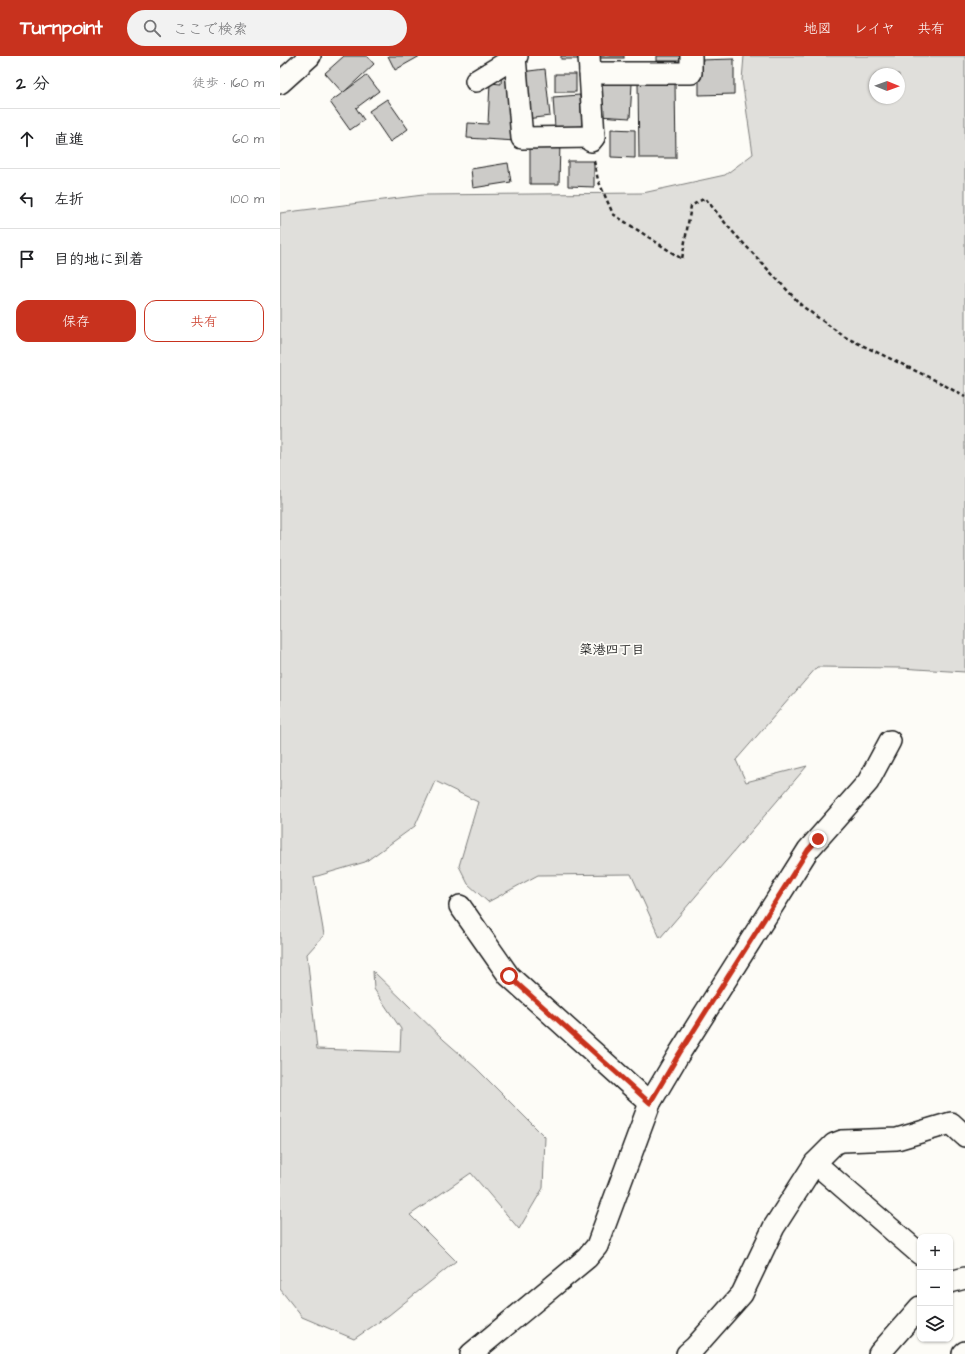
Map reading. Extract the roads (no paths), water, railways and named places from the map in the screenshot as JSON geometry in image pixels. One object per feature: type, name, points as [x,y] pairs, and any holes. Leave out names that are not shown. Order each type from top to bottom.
[{"type":"street","points":[[280,83],[310,56]]},
{"type":"street","points":[[476,81],[516,57],[522,138],[592,139],[589,65],[690,73],[691,56]]},
{"type":"street","points":[[471,1354],[587,1258],[597,1246],[650,1103],[679,1054],[808,850],[868,782],[890,741]]},
{"type":"street","points":[[460,906],[509,976],[650,1103]]},
{"type":"street","points":[[687,1354],[742,1294],[774,1227],[815,1163],[834,1144],[842,1141],[897,1139],[951,1123],[965,1136]]},
{"type":"street","points":[[815,1163],[917,1251]]},
{"type":"street","points":[[953,1281],[965,1278]]},
{"type":"street","points":[[879,1354],[917,1311]]},
{"type":"district","name":"築港四丁目","points":[[612,649]]}]
